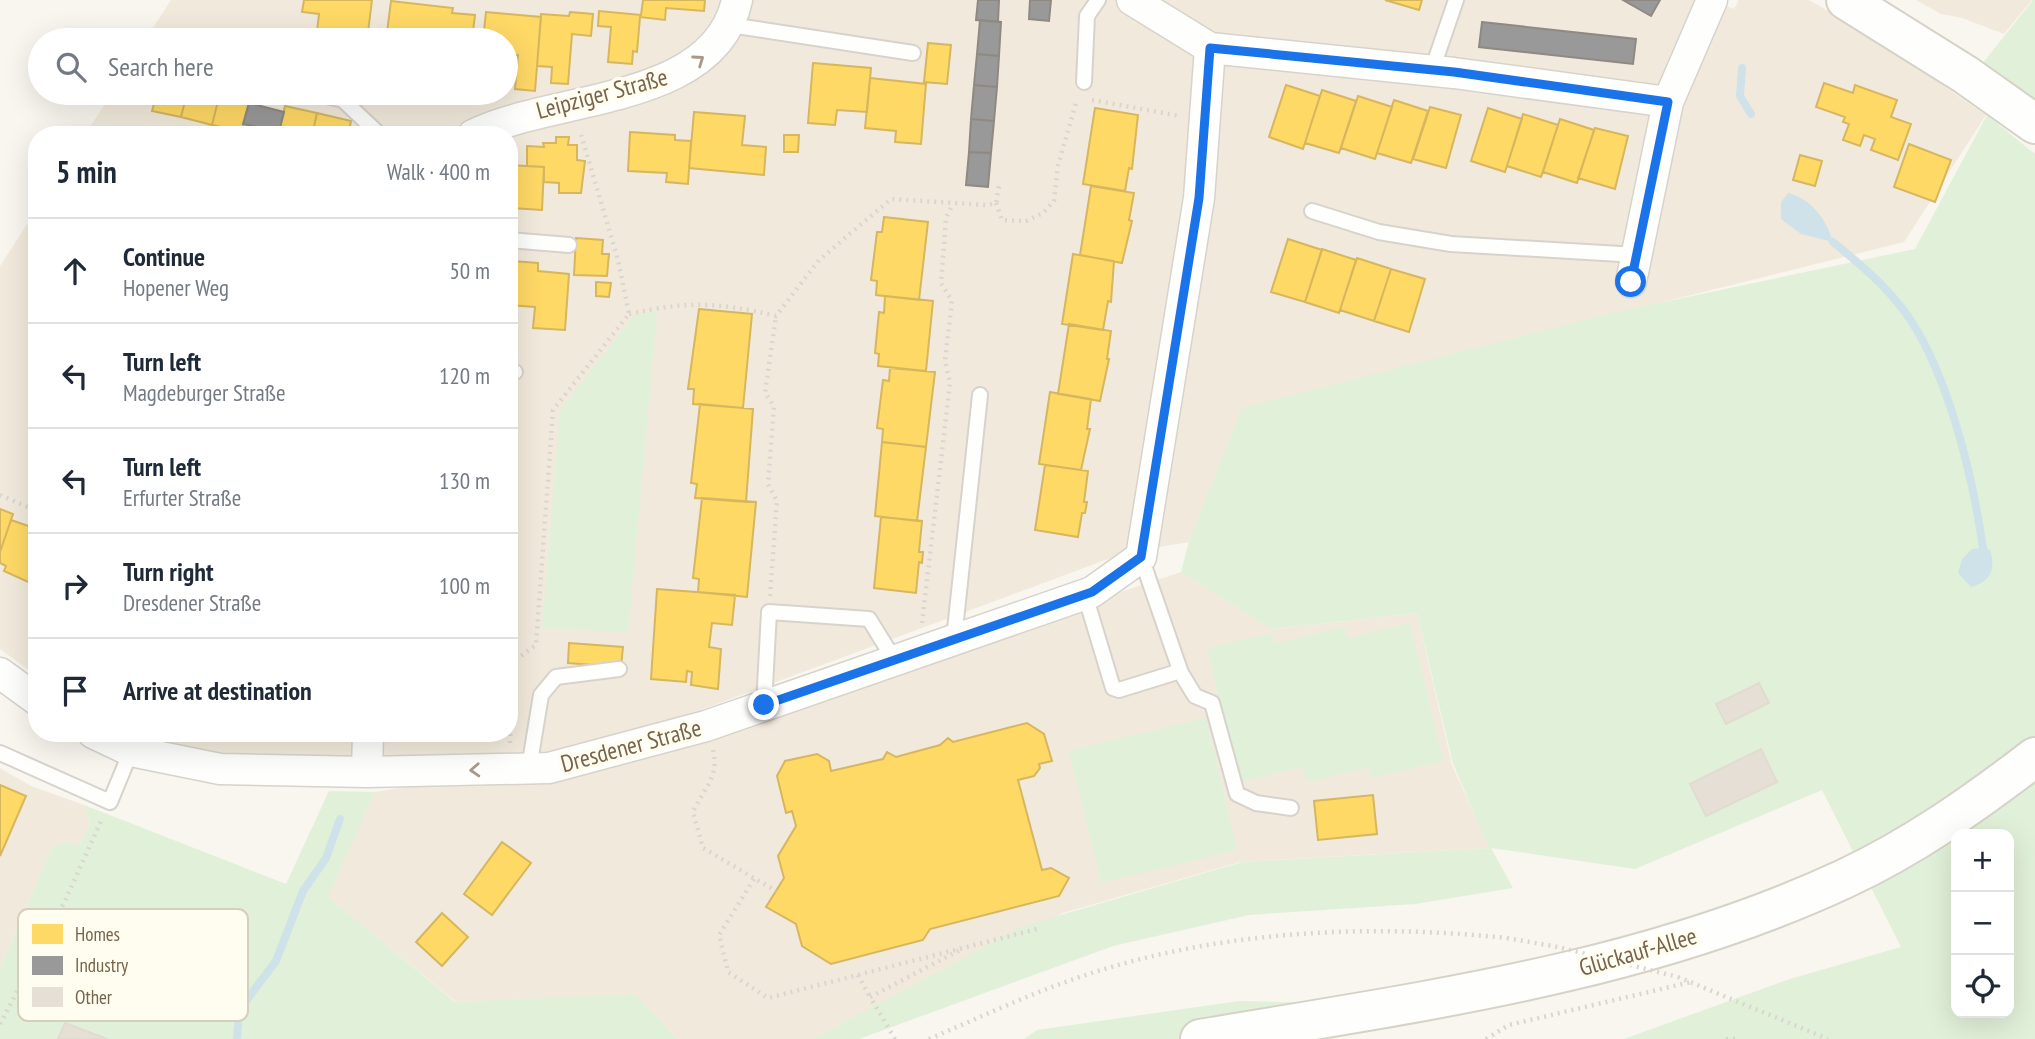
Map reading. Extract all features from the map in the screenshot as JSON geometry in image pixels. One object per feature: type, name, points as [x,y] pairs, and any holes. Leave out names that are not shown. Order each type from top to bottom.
[{"type":"main road","points":[[1846,0],[1966,75],[2035,124]]},
{"type":"main road","name":"Glückauf-Allee","points":[[1200,1039],[1484,991],[1589,967],[1725,926],[1845,879],[1961,814],[2035,757]]},
{"type":"street","points":[[1132,0],[1210,48],[1432,70],[1668,102]]},
{"type":"street","points":[[1634,268],[1668,102],[1712,0]]},
{"type":"street","name":"Leipziger Straße","points":[[494,126],[518,116],[673,76],[705,58],[734,13]]},
{"type":"street","points":[[1141,557],[1199,198],[1210,48]]},
{"type":"street","name":"Dresdener Straße","points":[[112,742],[131,751],[220,769],[367,772],[549,768],[706,726],[1084,595],[1141,557]]},
{"type":"street","points":[[0,673],[28,693]]},
{"type":"street","points":[[367,772],[368,742]]},
{"type":"lane","points":[[1084,82],[1087,16],[1098,0]]},
{"type":"lane","points":[[1432,70],[1455,0]]},
{"type":"lane","points":[[734,13],[913,52]]},
{"type":"lane","points":[[349,105],[373,126]]},
{"type":"lane","points":[[1312,211],[1379,232],[1634,268]]},
{"type":"lane","points":[[518,241],[569,245]]},
{"type":"lane","points":[[954,639],[980,395]]},
{"type":"lane","points":[[1141,557],[1179,668],[1195,696],[1212,703],[1237,794],[1256,803],[1291,808]]},
{"type":"lane","points":[[1084,595],[1113,688],[1119,690],[1174,673],[1179,668]]},
{"type":"lane","points":[[764,705],[769,612],[869,620],[907,657]]},
{"type":"lane","points":[[519,768],[541,695],[556,677],[620,669]]},
{"type":"lane","points":[[0,753],[110,802],[131,751]]},
{"type":"path","points":[[999,186],[996,203],[1002,220],[1026,221],[1043,213],[1054,201],[1058,165],[1084,82]]},
{"type":"path","points":[[1078,98],[1147,112],[1205,119]]},
{"type":"path","points":[[571,104],[618,260],[629,314]]},
{"type":"path","points":[[769,612],[777,501],[768,484],[774,407],[765,393],[776,316],[820,260],[891,199],[953,204],[996,203]]},
{"type":"path","points":[[907,657],[950,383],[945,361],[952,301],[941,283],[946,218],[953,204]]},
{"type":"path","points":[[518,658],[536,645],[553,410],[629,314],[700,303],[734,306],[776,316]]},
{"type":"path","points":[[0,495],[28,507]]},
{"type":"path","points":[[706,726],[716,762],[713,778],[693,813],[695,830],[703,848],[776,891]]},
{"type":"path","points":[[518,742],[519,768]]},
{"type":"path","points":[[61,909],[110,802]]},
{"type":"path","points":[[754,879],[719,935],[728,972],[768,998],[1037,929]]},
{"type":"path","points":[[929,1039],[1071,980],[1139,960],[1201,946],[1351,931],[1447,932],[1558,947],[1678,977],[1828,1039]]},
{"type":"path","points":[[870,997],[968,946]]},
{"type":"path","points":[[858,975],[895,1039]]},
{"type":"path","points":[[1486,1039],[1508,1025],[1690,982]]},
{"type":"path","points":[[0,1024],[18,990]]},
{"type":"path","points":[[1726,1039],[1735,1039]]},
{"type":"shaded area","points":[[171,0],[1710,0],[1734,9],[1739,0],[1809,0],[1860,29],[1986,115],[1904,242],[1615,314],[1190,542],[1127,552],[706,708],[561,756],[246,764],[152,742],[518,742],[518,126],[91,126],[104,105],[518,105],[518,28],[153,28]]},
{"type":"shaded area","points":[[1916,0],[2032,0],[2004,34],[1962,18],[1941,14]]},
{"type":"shaded area","points":[[1788,193],[1804,200],[1817,211],[1833,242],[1801,234],[1781,219],[1781,202]]},
{"type":"shaded area","points":[[28,223],[28,669],[0,649],[0,266]]},
{"type":"shaded area","points":[[1972,549],[1990,550],[1992,569],[1983,582],[1971,587],[1958,573],[1962,559]]},
{"type":"shaded area","points":[[1181,572],[1272,629],[1417,613],[1452,765],[1490,848],[1240,862],[1063,913],[818,1039],[677,1039],[635,995],[456,1002],[327,897],[375,792],[433,782],[566,776]]},
{"type":"shaded area","points":[[0,768],[31,786],[84,805],[90,824],[79,845],[52,847],[26,909],[18,909],[18,927],[0,969]]},
{"type":"green space","points":[[2035,0],[2035,108],[1982,64]]},
{"type":"green space","points":[[1987,115],[2035,154],[2035,1039],[1624,1039],[1790,979],[1901,947],[1822,790],[1635,869],[1491,848],[1513,888],[1415,904],[1249,915],[1113,946],[859,1039],[813,1039],[1023,926],[1242,862],[1489,848],[1453,764],[1417,613],[1271,629],[1181,572],[1189,541],[1242,408],[1616,312],[1915,249]]},
{"type":"green space","points":[[657,311],[628,632],[542,628],[560,410],[634,315]]},
{"type":"green space","points":[[1410,623],[1443,761],[1372,778],[1369,767],[1307,782],[1303,767],[1238,782],[1207,648],[1272,633],[1275,643],[1345,627],[1348,638]]},
{"type":"green space","points":[[1206,718],[1237,850],[1101,883],[1069,750]]},
{"type":"green space","points":[[329,791],[375,792],[328,897],[455,1002],[635,994],[677,1039],[0,1039],[0,969],[18,927],[18,1021],[248,1021],[248,909],[26,909],[52,847],[64,842],[79,845],[90,824],[84,805],[286,884]]},
{"type":"green space","points":[[1239,1001],[1325,1003],[1288,1039],[1024,1039],[1037,1030]]},
{"type":"building: Homes","points":[[304,0],[372,0],[368,28],[317,28],[319,14],[302,12]]},
{"type":"building: Homes","points":[[643,0],[705,0],[704,11],[666,8],[665,20],[640,17],[637,52],[633,51],[632,64],[608,62],[611,27],[598,26],[599,11],[641,15]]},
{"type":"building: Homes","points":[[1385,0],[1422,0],[1419,10]]},
{"type":"building: Homes","points":[[391,1],[453,8],[452,13],[475,15],[473,28],[388,28]]},
{"type":"building: Homes","points":[[486,12],[541,17],[535,91],[518,89],[518,28],[484,28]]},
{"type":"building: Homes","points":[[570,12],[593,14],[591,36],[572,34],[568,84],[551,83],[552,67],[537,66],[541,14],[569,16]]},
{"type":"building: Homes","points":[[928,43],[951,45],[947,84],[924,82]]},
{"type":"building: Homes","points":[[813,63],[871,68],[867,112],[837,110],[835,125],[808,123]]},
{"type":"building: Homes","points":[[870,78],[926,84],[921,144],[895,142],[896,131],[865,128]]},
{"type":"building: Homes","points":[[1824,83],[1853,93],[1855,85],[1897,100],[1891,117],[1911,124],[1898,160],[1871,150],[1875,139],[1864,135],[1860,146],[1843,140],[1849,124],[1843,122],[1845,117],[1816,107]]},
{"type":"building: Homes","points":[[1286,85],[1320,96],[1303,149],[1269,137]]},
{"type":"building: Homes","points":[[1322,90],[1356,101],[1339,153],[1305,143]]},
{"type":"building: Homes","points":[[1358,96],[1392,107],[1375,159],[1341,148]]},
{"type":"building: Homes","points":[[1394,100],[1428,111],[1411,163],[1377,153]]},
{"type":"building: Homes","points":[[154,105],[184,105],[181,117],[152,111]]},
{"type":"building: Homes","points":[[184,105],[217,105],[212,125],[181,117]]},
{"type":"building: Homes","points":[[217,105],[248,105],[243,126],[212,125]]},
{"type":"building: Homes","points":[[285,106],[317,113],[314,126],[280,126]]},
{"type":"building: Homes","points":[[1430,107],[1461,115],[1446,168],[1413,159]]},
{"type":"building: Homes","points":[[1095,108],[1138,115],[1132,169],[1129,168],[1125,191],[1083,184]]},
{"type":"building: Homes","points":[[1488,108],[1522,119],[1505,172],[1471,161]]},
{"type":"building: Homes","points":[[694,112],[745,116],[742,145],[766,147],[764,175],[689,168]]},
{"type":"building: Homes","points":[[317,113],[351,121],[350,126],[314,126]]},
{"type":"building: Homes","points":[[1523,114],[1558,125],[1541,177],[1507,166]]},
{"type":"building: Homes","points":[[1560,119],[1594,130],[1577,183],[1543,172]]},
{"type":"building: Homes","points":[[1595,128],[1628,136],[1615,189],[1578,178]]},
{"type":"building: Homes","points":[[630,132],[675,135],[675,140],[691,141],[688,184],[666,182],[667,173],[628,171]]},
{"type":"building: Homes","points":[[784,135],[799,135],[798,152],[784,152]]},
{"type":"building: Homes","points":[[556,137],[569,137],[568,145],[577,145],[577,160],[585,161],[581,193],[559,193],[559,183],[544,182],[544,167],[527,166],[527,146],[544,147],[543,143],[556,143]]},
{"type":"building: Homes","points":[[1909,144],[1951,160],[1935,202],[1894,187]]},
{"type":"building: Homes","points":[[1800,155],[1822,161],[1815,186],[1793,180]]},
{"type":"building: Homes","points":[[518,166],[544,167],[542,210],[518,208]]},
{"type":"building: Homes","points":[[1091,186],[1134,193],[1129,220],[1132,221],[1122,263],[1080,255]]},
{"type":"building: Homes","points":[[884,217],[928,222],[919,300],[876,295],[877,281],[871,280],[877,232],[882,232]]},
{"type":"building: Homes","points":[[576,238],[603,240],[602,254],[609,254],[607,276],[574,275]]},
{"type":"building: Homes","points":[[1288,239],[1322,250],[1305,302],[1271,292]]},
{"type":"building: Homes","points":[[1322,249],[1356,260],[1339,313],[1305,302]]},
{"type":"building: Homes","points":[[1073,254],[1114,261],[1111,302],[1108,301],[1103,330],[1062,324]]},
{"type":"building: Homes","points":[[1357,258],[1391,269],[1374,321],[1340,310]]},
{"type":"building: Homes","points":[[518,261],[538,263],[538,271],[569,274],[565,330],[533,328],[535,307],[518,306]]},
{"type":"building: Homes","points":[[1391,269],[1425,279],[1409,332],[1374,321]]},
{"type":"building: Homes","points":[[596,282],[611,283],[609,297],[596,296]]},
{"type":"building: Homes","points":[[885,296],[933,301],[926,371],[878,366],[879,354],[875,353],[879,312],[884,313]]},
{"type":"building: Homes","points":[[699,309],[752,314],[743,408],[693,404],[694,389],[688,389]]},
{"type":"building: Homes","points":[[1069,324],[1111,331],[1109,359],[1100,401],[1058,394]]},
{"type":"building: Homes","points":[[890,368],[935,372],[926,447],[882,442],[883,429],[877,428],[883,380],[889,381]]},
{"type":"building: Homes","points":[[1050,392],[1091,399],[1087,429],[1090,429],[1081,470],[1039,464]]},
{"type":"building: Homes","points":[[700,404],[753,409],[746,502],[695,498],[697,484],[691,483]]},
{"type":"building: Homes","points":[[882,442],[926,447],[917,521],[875,516]]},
{"type":"building: Homes","points":[[1045,465],[1088,471],[1084,502],[1087,502],[1085,513],[1082,513],[1078,537],[1035,530]]},
{"type":"building: Homes","points":[[702,498],[756,502],[747,597],[698,592],[699,579],[693,578]]},
{"type":"building: Homes","points":[[0,509],[13,514],[0,552]]},
{"type":"building: Homes","points":[[881,517],[922,521],[919,552],[923,552],[922,563],[919,562],[916,593],[874,588]]},
{"type":"building: Homes","points":[[11,520],[28,526],[28,582],[4,571],[6,566],[0,563],[0,552]]},
{"type":"building: Homes","points":[[657,589],[735,595],[732,625],[712,623],[709,647],[721,649],[718,689],[691,685],[692,672],[687,671],[686,682],[651,679]]},
{"type":"building: Homes","points":[[569,643],[623,647],[621,667],[568,663]]},
{"type":"building: Homes","points":[[1027,723],[1044,734],[1052,761],[1039,764],[1040,768],[1034,776],[1018,780],[1042,870],[1051,868],[1069,878],[1059,896],[930,929],[923,940],[831,964],[802,946],[796,924],[766,907],[784,878],[778,856],[796,826],[792,811],[786,813],[777,776],[785,761],[817,754],[829,761],[831,771],[883,759],[887,752],[896,757],[940,745],[948,738],[953,742]]},
{"type":"building: Homes","points":[[0,785],[26,796],[0,856]]},
{"type":"building: Homes","points":[[1373,795],[1377,834],[1318,840],[1314,801]]},
{"type":"building: Homes","points":[[502,842],[531,863],[492,915],[464,894]]},
{"type":"building: Homes","points":[[442,913],[468,937],[442,966],[416,942]]},
{"type":"building: Industry","points":[[978,0],[999,0],[998,22],[976,20]]},
{"type":"building: Industry","points":[[1030,0],[1051,0],[1049,21],[1029,19]]},
{"type":"building: Industry","points":[[1623,0],[1660,0],[1651,16]]},
{"type":"building: Industry","points":[[980,20],[1001,22],[999,56],[977,54]]},
{"type":"building: Industry","points":[[1482,22],[1636,39],[1633,64],[1479,47]]},
{"type":"building: Industry","points":[[977,54],[999,56],[997,87],[974,85]]},
{"type":"building: Industry","points":[[974,85],[997,87],[994,121],[971,119]]},
{"type":"building: Industry","points":[[248,105],[284,112],[280,126],[243,124]]},
{"type":"building: Industry","points":[[971,119],[994,121],[991,153],[969,152]]},
{"type":"building: Industry","points":[[969,152],[991,153],[988,187],[966,185]]},
{"type":"building: Other","points":[[1759,683],[1769,703],[1726,724],[1716,704]]},
{"type":"building: Other","points":[[1761,749],[1777,782],[1706,816],[1690,784]]},
{"type":"building: Other","points":[[65,1023],[107,1039],[58,1039]]},
{"type":"waterway","points":[[1742,68],[1740,96],[1751,114]]},
{"type":"waterway","points":[[1833,242],[1890,294],[1910,319],[1930,356],[1959,437],[1983,548]]},
{"type":"waterway","points":[[248,998],[276,961],[303,891],[326,858],[340,819]]},
{"type":"waterway","points":[[237,1039],[238,1021]]},
{"type":"route","points":[[764,705],[1092,592],[1141,557],[1199,198],[1210,48],[1454,72],[1668,102],[1631,282]]}]
